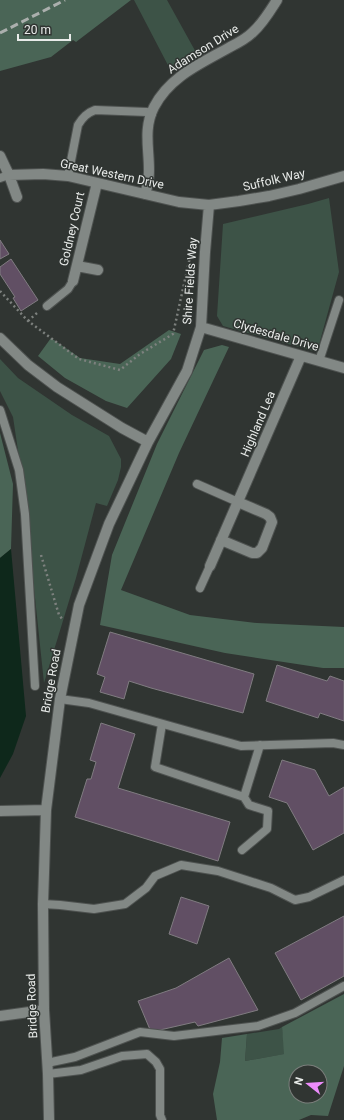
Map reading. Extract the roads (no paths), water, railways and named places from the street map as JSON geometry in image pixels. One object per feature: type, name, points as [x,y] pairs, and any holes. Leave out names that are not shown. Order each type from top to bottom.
[{"type":"street","name":"Adamson Drive","points":[[145,194],[148,186],[150,170],[147,139],[148,126],[159,98],[173,82],[182,75],[239,42],[253,32],[265,19],[277,0]]},
{"type":"street","points":[[0,156],[5,177],[17,197]]},
{"type":"street","name":"Great Western Drive","points":[[5,177],[43,174],[68,176],[179,202],[209,205]]},
{"type":"street","name":"Suffolk Way","points":[[209,205],[270,196],[344,176]]},
{"type":"street","name":"Goldney Court","points":[[73,281],[96,182]]},
{"type":"street","name":"Shire Fields Way","points":[[148,442],[187,371],[201,326],[209,205]]},
{"type":"street","points":[[77,266],[98,270]]},
{"type":"street","name":"Clydesdale Drive","points":[[201,326],[344,368]]},
{"type":"street","points":[[0,338],[28,365],[57,387],[122,428],[148,442]]},
{"type":"street","name":"Highland Lea","points":[[210,566],[301,356]]},
{"type":"street","name":"Bridge Road","points":[[48,1120],[48,1068],[44,1010],[43,904],[46,810],[60,699],[79,605],[109,524],[148,442]]},
{"type":"street","points":[[221,540],[252,553],[257,552],[262,548],[272,522],[270,517],[238,502]]},
{"type":"street","points":[[0,811],[46,810]]},
{"type":"street","points":[[0,1016],[44,1010]]},
{"type":"lane","points":[[68,176],[78,125],[82,118],[88,113],[96,110],[147,112],[152,114]]},
{"type":"lane","points":[[47,306],[68,289],[73,281]]},
{"type":"lane","points":[[319,361],[339,300]]},
{"type":"lane","points":[[0,410],[19,470],[25,514],[35,686]]},
{"type":"lane","points":[[197,484],[238,502]]},
{"type":"lane","points":[[200,588],[210,566]]},
{"type":"lane","points":[[60,699],[89,703],[241,746],[344,744]]},
{"type":"lane","points":[[162,724],[154,767],[244,797],[249,805],[268,811],[267,829],[242,850]]},
{"type":"lane","points":[[244,797],[260,745]]},
{"type":"lane","points":[[43,904],[94,909],[125,904],[146,888],[155,876],[181,865],[226,873],[271,888],[295,900],[309,897],[344,880]]},
{"type":"lane","points":[[48,1068],[140,1032],[174,1036],[258,1026],[295,1013],[344,986]]},
{"type":"lane","points":[[48,1068],[81,1070],[122,1056],[147,1054],[156,1062],[160,1069],[160,1115],[162,1120]]},
{"type":"railway","points":[[0,33],[65,0]]}]
